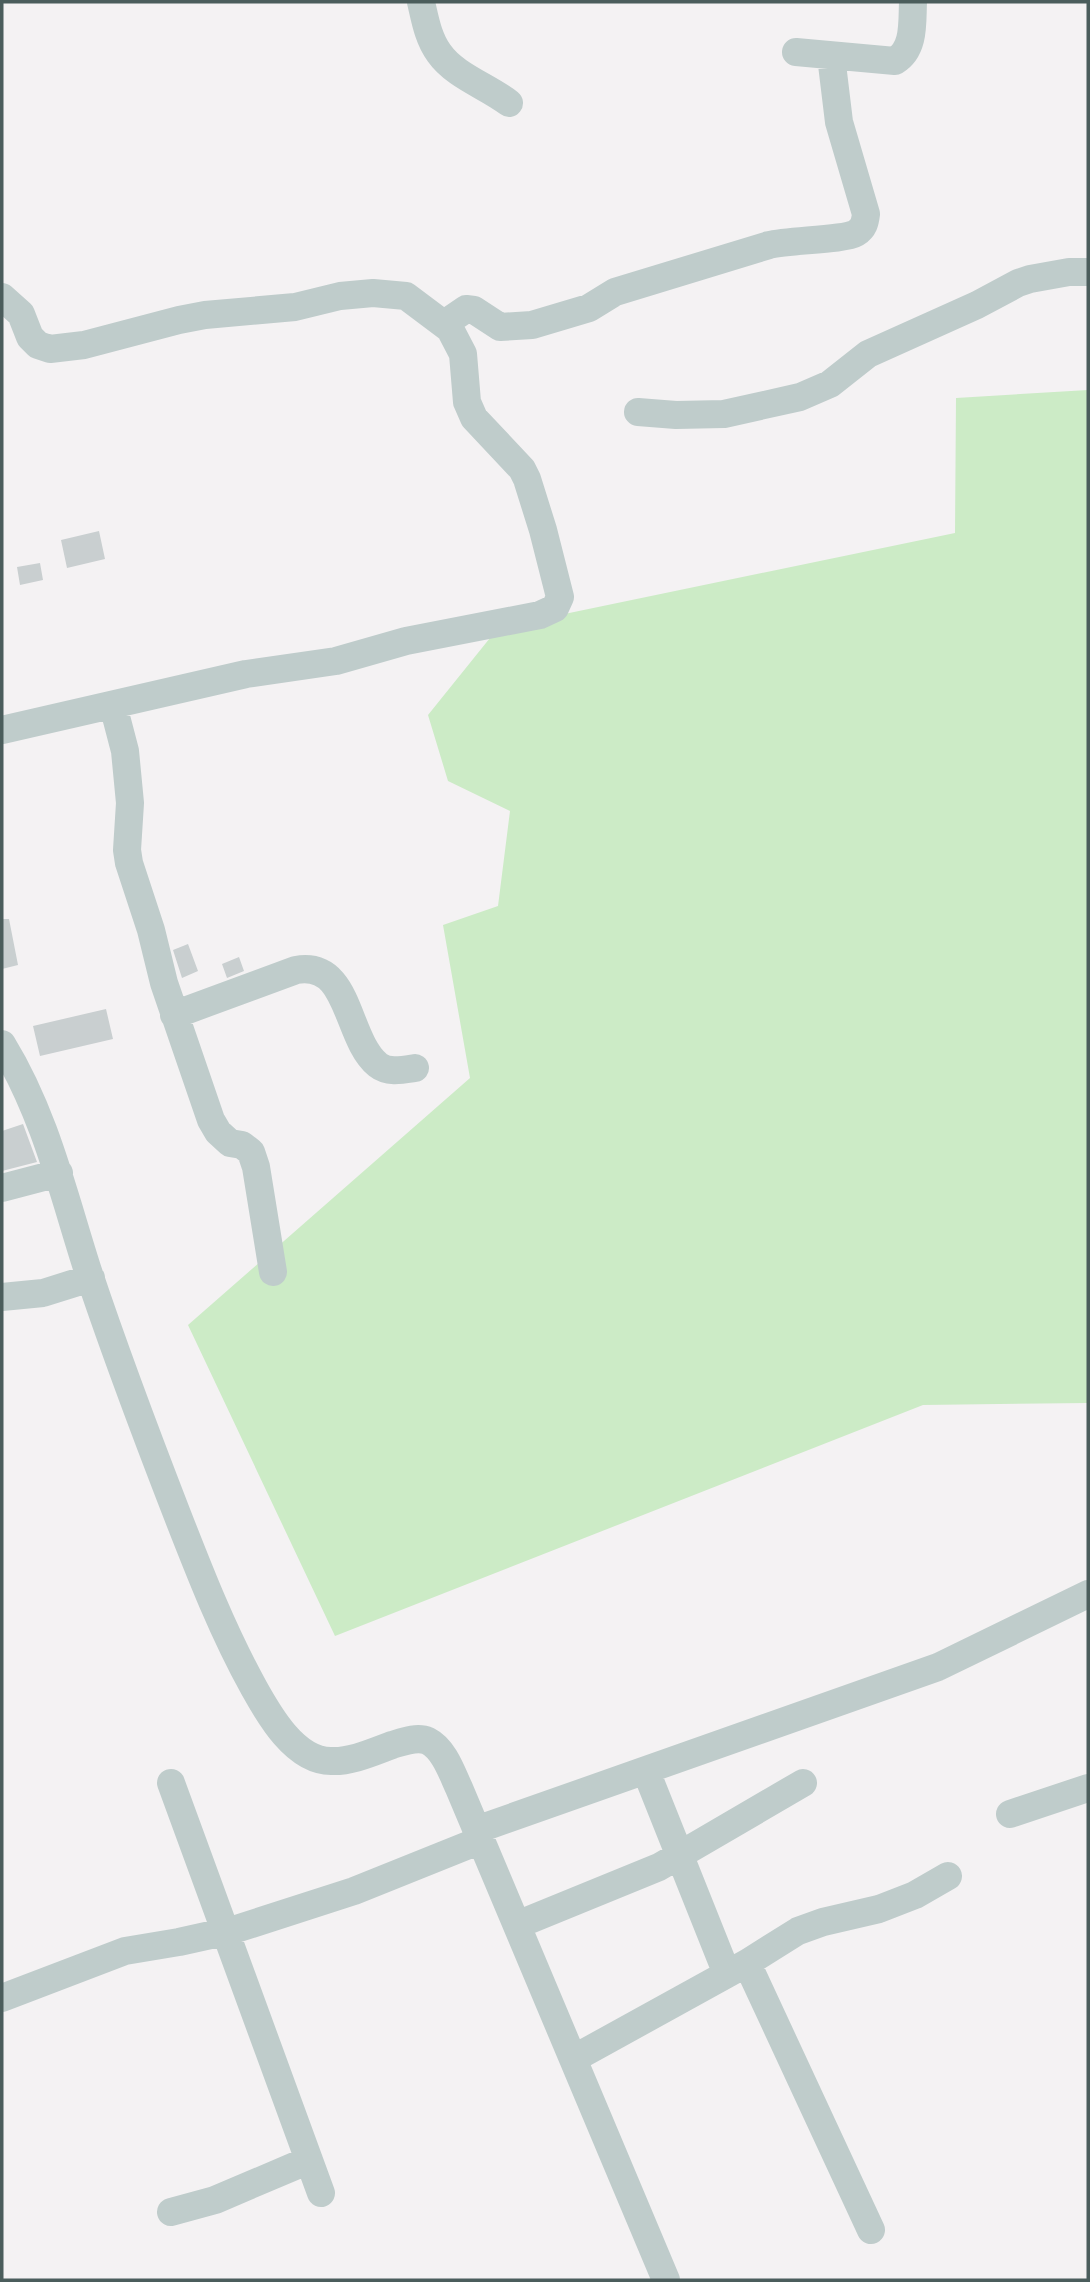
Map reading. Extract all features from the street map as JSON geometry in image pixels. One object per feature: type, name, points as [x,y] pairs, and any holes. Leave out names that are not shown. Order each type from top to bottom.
[{"type":"street","points":[[421,2],[432,42],[440,55],[454,69],[509,103]]},
{"type":"street","points":[[796,52],[895,61],[902,57],[911,38],[913,2]]},
{"type":"street","points":[[444,324],[466,309],[474,310],[500,327],[532,325],[581,312],[615,292],[769,245],[855,234],[864,226],[866,214],[839,122],[831,56]]},
{"type":"street","points":[[638,412],[676,415],[724,414],[800,397],[830,384],[875,350],[977,305],[1018,283],[1069,272],[1088,272]]},
{"type":"street","points":[[2,298],[21,314],[30,337],[38,345],[50,349],[84,345],[179,320],[295,307],[340,296],[373,293],[406,296],[444,324],[458,341],[463,354],[467,402],[474,418],[522,469],[527,479],[560,597],[555,608],[540,615],[406,641],[336,661],[246,674],[2,730]]},
{"type":"street","points":[[113,705],[125,751],[130,803],[127,850],[174,1015],[211,1120],[218,1132],[230,1143],[242,1145],[251,1152],[256,1167],[273,1272]]},
{"type":"street","points":[[174,1015],[308,968],[321,971],[332,981],[366,1049],[378,1065],[391,1071],[415,1068]]},
{"type":"street","points":[[2,1044],[15,1065],[42,1124],[91,1279],[159,1469],[213,1604],[254,1688],[295,1746],[314,1758],[331,1761],[350,1759],[403,1741],[422,1739],[431,1742],[450,1767],[666,2280]]},
{"type":"street","points":[[2,1188],[59,1173]]},
{"type":"street","points":[[2,1297],[43,1293],[91,1279]]},
{"type":"street","points":[[2,1998],[125,1951],[225,1932],[377,1883],[479,1835],[646,1770],[937,1667],[1088,1594]]},
{"type":"street","points":[[646,1770],[680,1855],[871,2230]]},
{"type":"street","points":[[172,1783],[320,2193]]},
{"type":"street","points":[[517,1925],[660,1867],[803,1783]]},
{"type":"street","points":[[1010,1814],[1088,1788]]},
{"type":"street","points":[[573,2059],[798,1931],[823,1922],[879,1909],[915,1895],[948,1876]]},
{"type":"street","points":[[171,2211],[215,2200],[309,2160]]},
{"type":"green space","points":[[1088,390],[1088,1403],[923,1405],[335,1636],[188,1325],[470,1078],[443,925],[498,906],[510,811],[448,781],[428,715],[494,633],[550,617],[955,533],[956,398]]},
{"type":"building","points":[[99,531],[105,559],[67,568],[61,540]]},
{"type":"building","points":[[40,563],[43,580],[20,585],[17,567]]},
{"type":"building","points":[[2,919],[9,919],[18,965],[2,969]]},
{"type":"building","points":[[188,944],[198,971],[182,978],[173,950]]},
{"type":"building","points":[[239,957],[244,971],[227,978],[222,964]]},
{"type":"building","points":[[106,1009],[113,1039],[40,1056],[33,1026]]},
{"type":"building","points":[[23,1124],[37,1162],[2,1171],[2,1131]]}]
